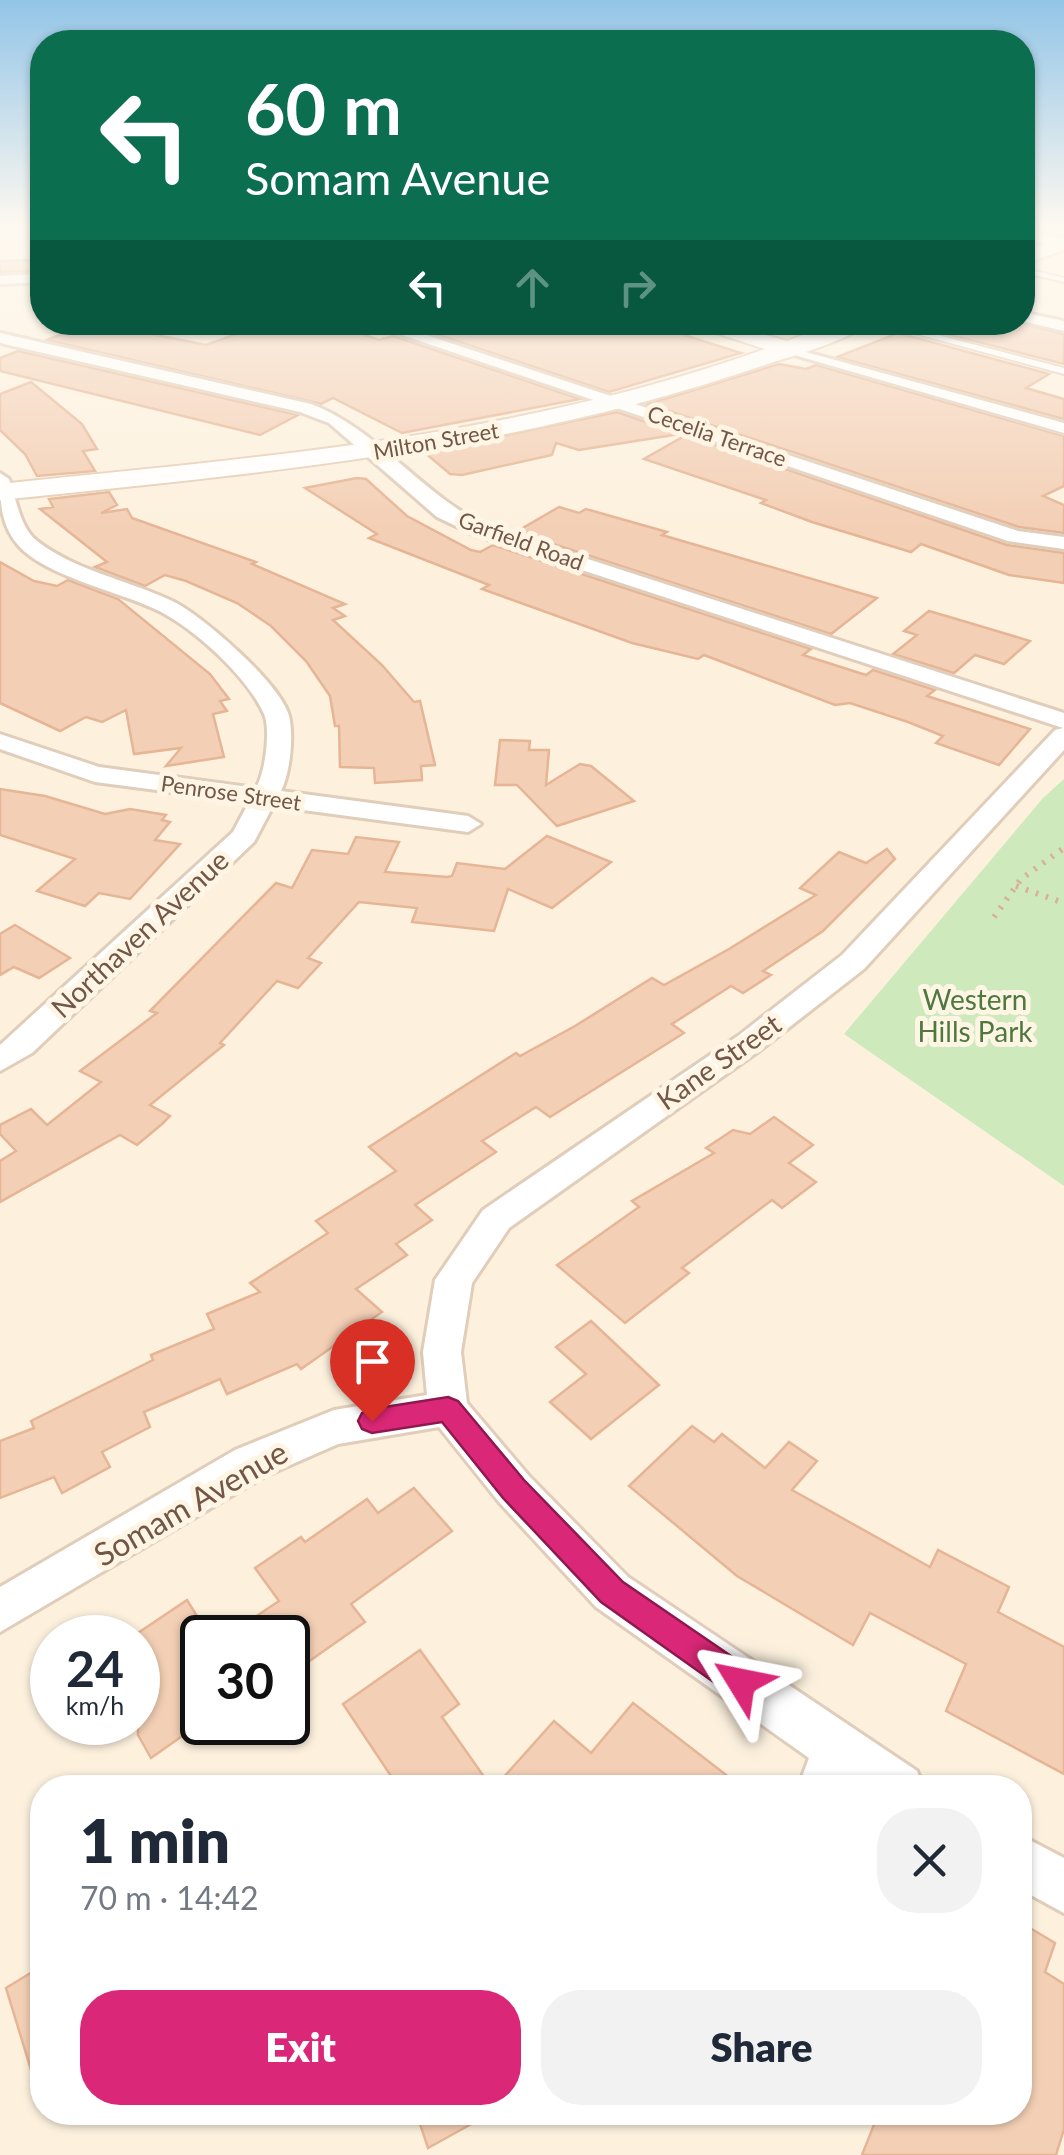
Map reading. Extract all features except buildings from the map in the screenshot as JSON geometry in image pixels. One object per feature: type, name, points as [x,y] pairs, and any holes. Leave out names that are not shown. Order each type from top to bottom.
[{"type":"main road","points":[[740,335],[790,349]]},
{"type":"main road","name":"Milton Street","points":[[2,488],[376,452],[490,433],[620,403],[825,335]]},
{"type":"street","name":"Cecelia Terrace","points":[[410,335],[1016,537],[1064,543]]},
{"type":"street","name":"Garfield Road","points":[[0,338],[305,408],[344,425],[444,513],[482,530],[1064,721]]},
{"type":"street","points":[[790,349],[1064,428]]},
{"type":"street","points":[[2,488],[16,529],[27,544],[56,561],[167,606],[227,649],[278,715],[275,777],[268,798]]},
{"type":"street","name":"Kane Street","points":[[448,1409],[442,1352],[454,1280],[496,1218],[749,1044],[853,962],[1064,735]]},
{"type":"street","name":"Penrose Street","points":[[0,742],[94,774],[468,824]]},
{"type":"street","name":"Northaven Avenue","points":[[0,1060],[21,1046],[244,836],[268,798]]},
{"type":"street","points":[[448,1409],[514,1489],[612,1592],[830,1768],[854,1775]]},
{"type":"street","name":"Somam Avenue","points":[[0,1611],[250,1462],[334,1427],[448,1409]]},
{"type":"street","points":[[1032,1867],[1064,1887]]},
{"type":"lane","points":[[925,335],[1064,372]]},
{"type":"path","points":[[994,916],[1040,861],[1064,848]]},
{"type":"path","points":[[1016,886],[1064,903]]},
{"type":"green space","name":"Western Hills Park","points":[[1064,779],[1064,1186],[844,1034],[1043,798]]},
{"type":"route","points":[[372,1421],[448,1409],[514,1489],[612,1592],[741,1682]]}]
